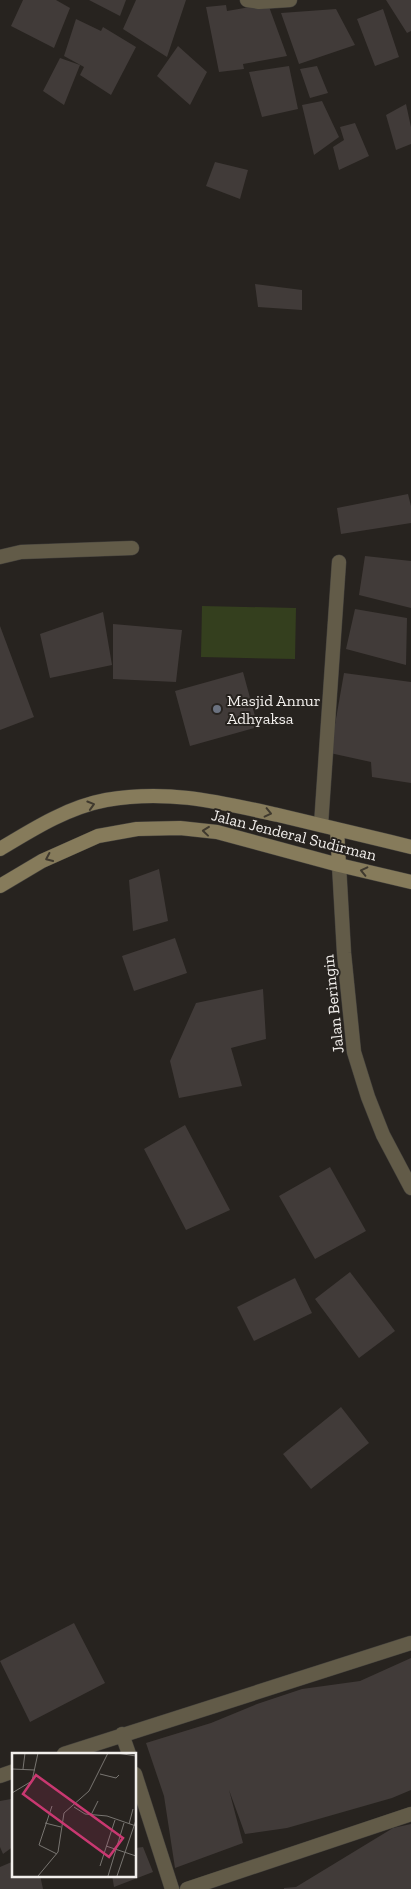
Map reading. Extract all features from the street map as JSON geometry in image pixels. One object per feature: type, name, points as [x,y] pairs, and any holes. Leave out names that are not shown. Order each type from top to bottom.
[{"type":"main road","name":"Jalan Jenderal Sudirman","points":[[0,849],[31,830],[68,812],[106,800],[158,794],[210,800],[411,847]]},
{"type":"main road","name":"Jalan Jenderal Sudirman","points":[[0,886],[42,861],[98,836],[137,829],[180,828],[217,832],[411,882]]},
{"type":"main road","points":[[337,829],[340,865]]},
{"type":"street","points":[[246,0],[259,2],[290,0]]},
{"type":"street","points":[[0,557],[21,552],[132,548]]},
{"type":"street","points":[[322,826],[339,562]]},
{"type":"street","name":"Jalan Beringin","points":[[340,865],[344,953],[354,1052],[382,1135],[411,1188]]},
{"type":"street","points":[[67,1753],[411,1643]]},
{"type":"street","points":[[122,1734],[129,1753]]},
{"type":"street","points":[[0,1776],[12,1772]]},
{"type":"street","points":[[136,1777],[172,1889]]},
{"type":"street","points":[[187,1889],[411,1814]]},
{"type":"green space","points":[[202,606],[296,608],[295,659],[201,657]]},
{"type":"building","points":[[23,0],[56,0],[70,8],[54,48],[11,26]]},
{"type":"building","points":[[89,0],[126,0],[120,16]]},
{"type":"building","points":[[136,0],[186,0],[167,57],[123,29]]},
{"type":"building","points":[[386,0],[411,0],[411,31],[407,33]]},
{"type":"building","points":[[268,4],[287,56],[243,64],[244,69],[219,72],[206,7],[226,5],[227,11]]},
{"type":"building","points":[[336,9],[355,45],[299,64],[281,13]]},
{"type":"building","points":[[383,9],[399,57],[375,66],[357,19]]},
{"type":"building","points":[[76,19],[101,31],[103,27],[136,47],[111,95],[80,75],[84,67],[64,56]]},
{"type":"building","points":[[178,46],[207,72],[190,105],[157,76]]},
{"type":"building","points":[[60,58],[80,65],[64,105],[43,91]]},
{"type":"building","points":[[289,66],[298,109],[262,117],[249,72]]},
{"type":"building","points":[[317,66],[328,93],[310,98],[300,69]]},
{"type":"building","points":[[322,101],[339,137],[314,155],[302,105]]},
{"type":"building","points":[[406,104],[411,127],[411,144],[396,150],[386,115]]},
{"type":"building","points":[[355,123],[369,156],[339,170],[333,147],[344,140],[340,127]]},
{"type":"building","points":[[215,162],[248,170],[240,199],[206,186]]},
{"type":"building","points":[[255,284],[302,290],[302,310],[258,307]]},
{"type":"building","points":[[408,494],[411,506],[411,523],[341,534],[337,508]]},
{"type":"building","points":[[365,556],[411,561],[411,608],[359,595]]},
{"type":"building","points":[[355,609],[407,618],[406,665],[346,649]]},
{"type":"building","points":[[103,612],[112,665],[50,678],[40,634]]},
{"type":"building","points":[[113,624],[182,630],[176,682],[113,679]]},
{"type":"building","points":[[0,626],[34,717],[0,730]]},
{"type":"building","name":"Masjid Annur Adhyaksa","points":[[243,672],[258,727],[190,746],[175,691]]},
{"type":"building","points":[[344,673],[411,682],[411,783],[372,777],[371,762],[330,753]]},
{"type":"building","points":[[159,869],[168,921],[133,931],[129,880]]},
{"type":"building","points":[[175,938],[187,973],[134,991],[122,956]]},
{"type":"building","points":[[263,989],[266,1039],[231,1048],[242,1086],[179,1098],[170,1061],[196,1003]]},
{"type":"building","points":[[185,1125],[230,1210],[186,1230],[144,1149]]},
{"type":"building","points":[[330,1167],[366,1231],[315,1259],[279,1196]]},
{"type":"building","points":[[350,1272],[395,1331],[359,1358],[315,1299]]},
{"type":"building","points":[[295,1278],[312,1313],[254,1341],[237,1307]]},
{"type":"building","points":[[341,1407],[369,1443],[311,1489],[283,1454]]},
{"type":"building","points":[[74,1623],[105,1683],[30,1722],[0,1661]]},
{"type":"building","points":[[411,1658],[411,1790],[392,1798],[287,1828],[245,1834],[229,1790],[243,1843],[175,1868],[164,1796],[146,1743],[211,1723],[257,1704],[302,1689],[360,1681]]},
{"type":"building","points":[[11,1799],[12,1802],[12,1847],[3,1854],[0,1847],[0,1801]]},
{"type":"building","points":[[411,1824],[411,1889],[284,1889],[296,1887],[393,1828]]},
{"type":"building","points":[[143,1847],[153,1872],[114,1887],[112,1876],[136,1876],[136,1848]]},
{"type":"building","points":[[12,1862],[12,1876],[40,1876],[43,1889],[0,1889],[0,1867]]},
{"type":"place","name":"Masjid Annur Adhyaksa","points":[[217,709]]}]
